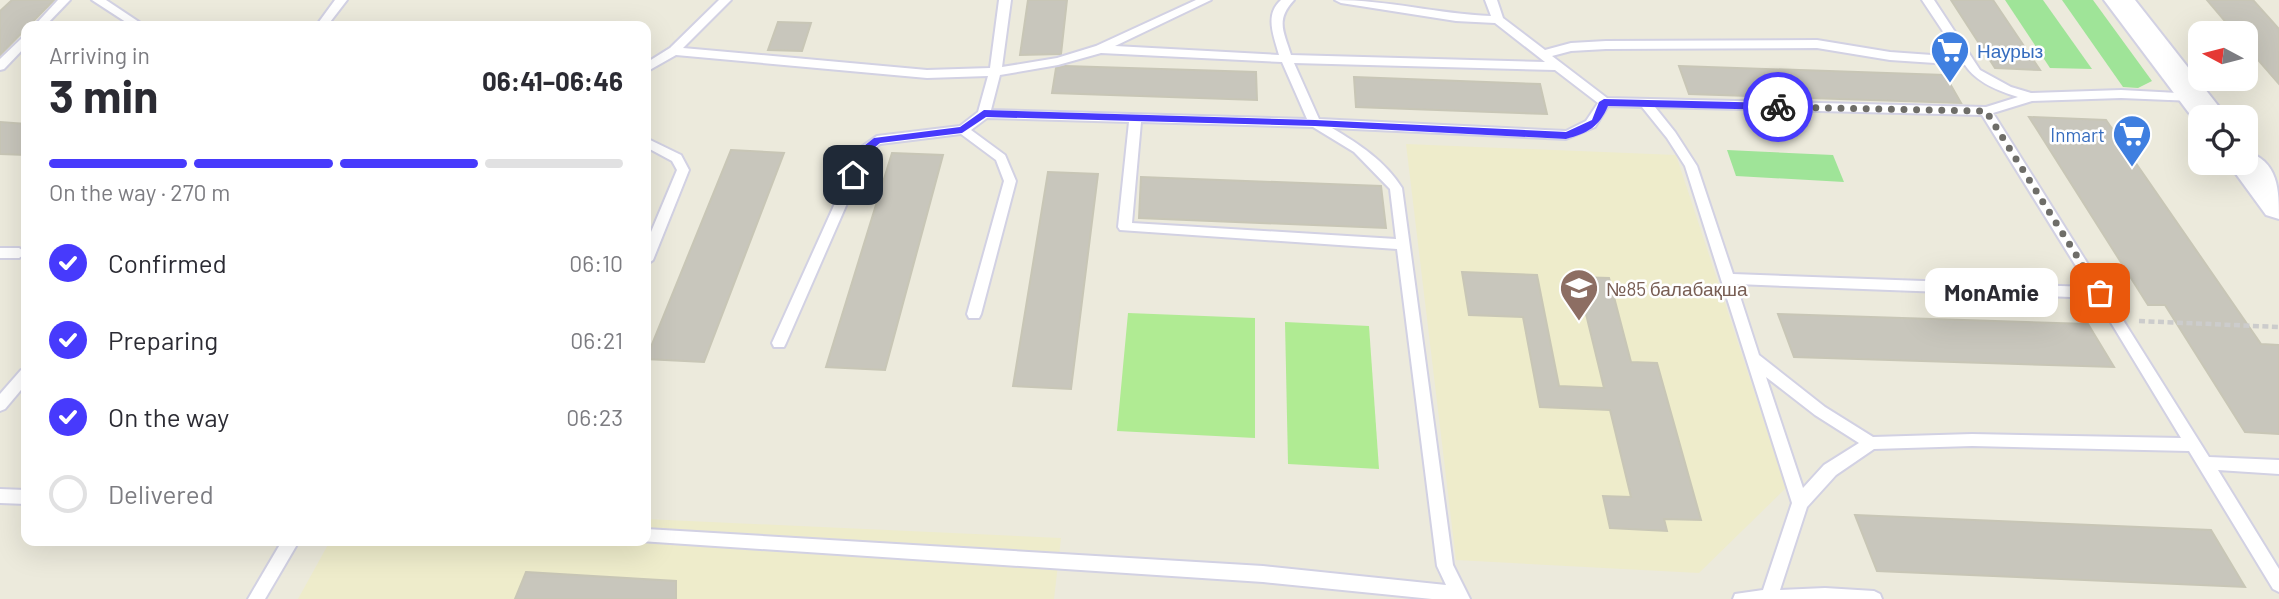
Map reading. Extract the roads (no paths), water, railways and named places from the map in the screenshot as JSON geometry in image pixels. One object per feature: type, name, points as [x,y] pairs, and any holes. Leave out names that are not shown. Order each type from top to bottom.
[{"type":"main road","points":[[2119,0],[2200,105]]},
{"type":"main road","points":[[2254,175],[2279,206]]},
{"type":"lane","points":[[44,21],[64,0]]},
{"type":"lane","points":[[98,0],[131,21]]},
{"type":"lane","points":[[325,21],[341,0]]},
{"type":"lane","points":[[651,65],[674,51],[725,0]]},
{"type":"lane","points":[[984,114],[995,72],[1005,0]]},
{"type":"lane","points":[[674,51],[927,74],[995,72],[1058,61],[1100,49],[1205,0]]},
{"type":"lane","points":[[1288,0],[1280,8],[1276,23],[1286,59],[1315,123],[1358,149],[1385,174],[1395,188],[1445,566],[1461,597]]},
{"type":"lane","points":[[1341,0],[1456,18],[1498,20]]},
{"type":"lane","points":[[1491,0],[1498,20],[1604,102],[1986,111],[2031,97],[2121,94],[2190,105]]},
{"type":"lane","points":[[1928,0],[1966,61],[1987,81],[2031,97]]},
{"type":"lane","points":[[1541,55],[1571,47],[1606,44],[1817,44],[1890,56],[1966,61]]},
{"type":"lane","points":[[0,66],[21,45]]},
{"type":"lane","points":[[1100,49],[1286,59],[1557,66]]},
{"type":"lane","points":[[779,344],[864,151],[877,140],[962,130],[984,114],[1315,123],[1566,135],[1582,131],[1596,122],[1604,102]]},
{"type":"lane","points":[[1645,103],[1671,135],[1691,166],[1730,279],[1800,502]]},
{"type":"lane","points":[[1986,111],[2118,320],[2279,584]]},
{"type":"lane","points":[[1135,120],[1125,227],[1402,244]]},
{"type":"lane","points":[[962,130],[1000,158],[1010,181],[974,314]]},
{"type":"lane","points":[[651,145],[677,158],[683,170],[651,248]]},
{"type":"lane","points":[[0,253],[19,253]]},
{"type":"lane","points":[[1730,279],[2100,293]]},
{"type":"lane","points":[[1753,358],[1819,411],[1871,443]]},
{"type":"lane","points":[[0,405],[21,380]]},
{"type":"lane","points":[[1769,597],[1800,502],[1830,470],[1871,443],[1972,440],[2194,445]]},
{"type":"lane","points":[[2205,463],[2279,467]]},
{"type":"lane","points":[[0,496],[21,497]]},
{"type":"lane","points":[[651,536],[1263,574],[1461,597]]},
{"type":"lane","points":[[256,599],[288,546]]},
{"type":"lane","points":[[1741,599],[1874,599]]},
{"type":"place","name":"Наурыз","points":[[1950,84]]},
{"type":"place","name":"Inmart","points":[[2132,168]]},
{"type":"place","name":"MonAmie","points":[[2100,293]]},
{"type":"place","name":"№85 балабақша","points":[[1579,322]]}]
